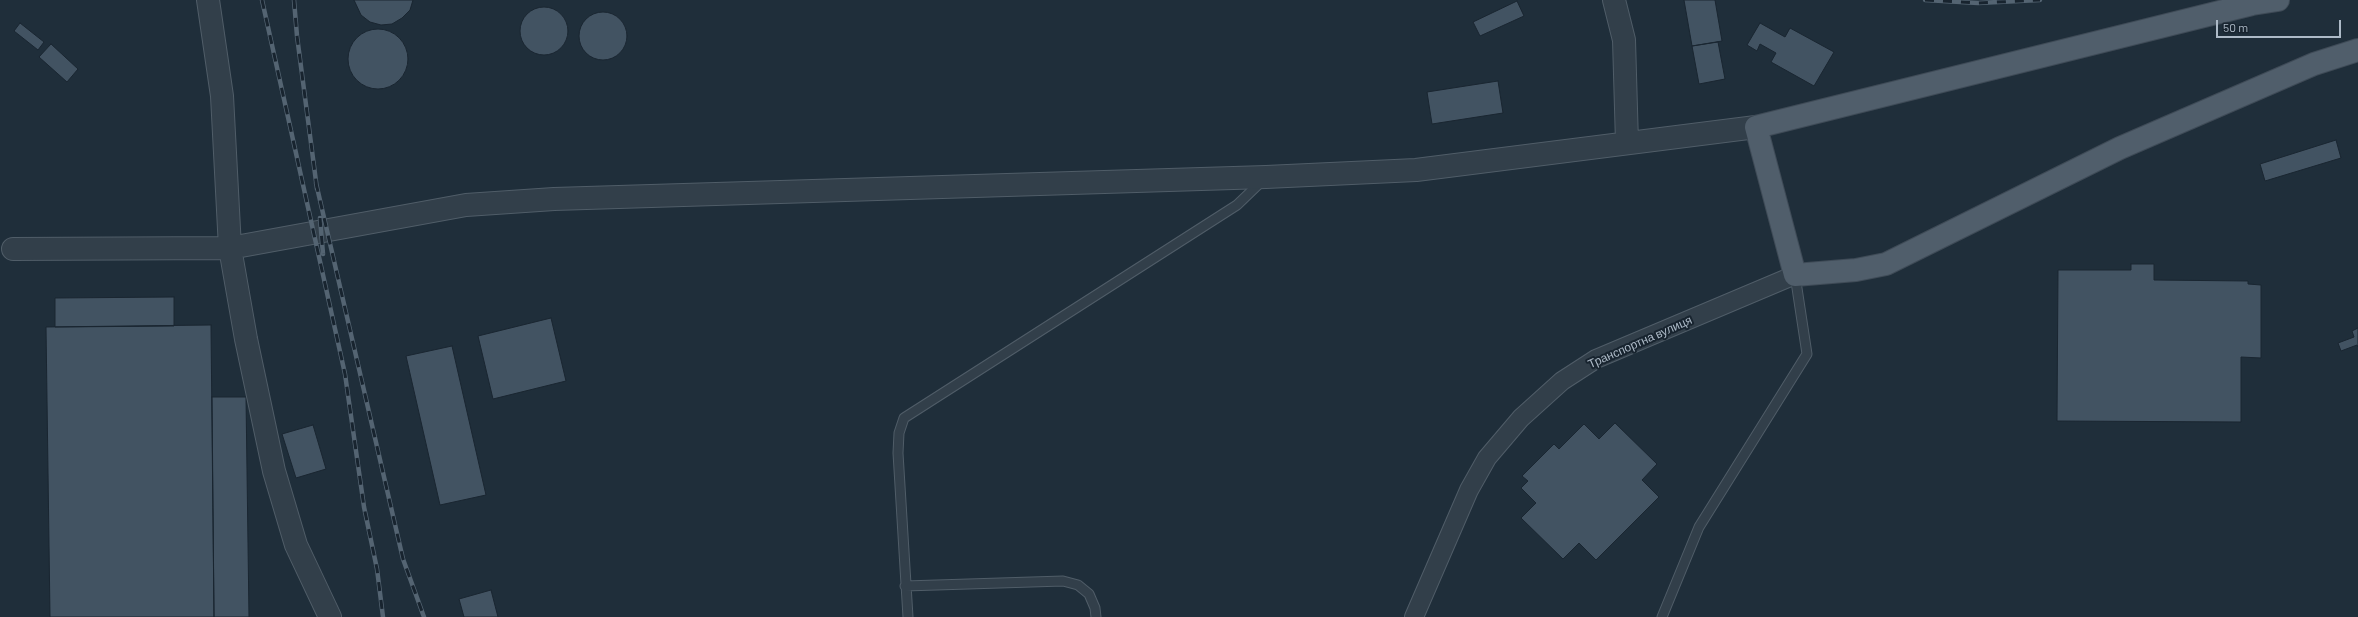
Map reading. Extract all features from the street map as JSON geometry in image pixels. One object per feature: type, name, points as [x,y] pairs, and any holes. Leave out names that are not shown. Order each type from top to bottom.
[{"type":"main road","points":[[2278,0],[2252,4],[1756,128],[1795,275],[1856,270],[1886,264],[2120,148],[2314,64],[2358,50]]},
{"type":"street","points":[[208,0],[222,96],[230,248],[246,339],[274,471],[296,545],[330,617]]},
{"type":"street","points":[[1614,0],[1624,40],[1627,143]]},
{"type":"street","points":[[13,249],[230,248],[482,204],[562,199],[1266,177],[1416,170],[1756,128]]},
{"type":"street","name":"Транспортна вулиця","points":[[1414,617],[1466,496],[1487,458],[1521,418],[1562,381],[1596,359],[1795,275]]},
{"type":"lane","points":[[908,617],[898,453],[898,433],[904,418],[1237,205],[1266,177]]},
{"type":"lane","points":[[1662,617],[1699,527],[1807,354],[1795,275]]},
{"type":"lane","points":[[905,586],[1063,580],[1078,585],[1089,594],[1095,608],[1096,617]]},
{"type":"building","points":[[354,0],[413,0],[410,10],[402,18],[392,24],[381,25],[370,22],[361,15]]},
{"type":"building","points":[[1684,0],[1715,0],[1722,41],[1692,46]]},
{"type":"building","points":[[1517,1],[1524,16],[1480,36],[1473,22]]},
{"type":"building","points":[[544,7],[553,9],[561,14],[566,22],[568,31],[566,40],[561,48],[553,53],[544,55],[535,53],[527,48],[522,40],[520,31],[522,22],[527,14],[535,9]]},
{"type":"building","points":[[603,12],[612,14],[620,19],[625,27],[627,36],[625,45],[620,53],[612,58],[603,60],[594,58],[586,53],[581,45],[579,36],[581,27],[586,19],[594,14]]},
{"type":"building","points":[[20,23],[44,42],[38,50],[14,31]]},
{"type":"building","points":[[1760,23],[1785,37],[1790,28],[1834,52],[1814,86],[1771,62],[1776,53],[1760,44],[1757,51],[1747,45]]},
{"type":"building","points":[[378,29],[394,34],[399,38],[403,43],[408,59],[403,75],[399,80],[394,84],[378,89],[362,84],[357,80],[353,75],[348,59],[353,43],[357,38],[362,34]]},
{"type":"building","points":[[1718,42],[1725,79],[1699,84],[1692,46]]},
{"type":"building","points":[[51,44],[78,69],[67,82],[39,57]]},
{"type":"building","points":[[1498,81],[1503,113],[1432,124],[1427,92]]},
{"type":"building","points":[[2336,140],[2341,158],[2265,181],[2260,164]]},
{"type":"building","points":[[2131,264],[2154,264],[2154,280],[2248,281],[2248,284],[2261,285],[2261,358],[2241,357],[2241,422],[2057,421],[2058,270],[2131,270]]},
{"type":"building","points":[[174,297],[174,326],[55,327],[55,298]]},
{"type":"building","points":[[551,318],[566,381],[493,399],[478,336]]},
{"type":"building","points":[[211,325],[214,617],[50,617],[46,327]]},
{"type":"building","points":[[2358,328],[2358,347],[2357,345],[2341,351],[2338,343],[2354,337],[2352,331]]},
{"type":"building","points":[[452,346],[486,495],[440,505],[406,356]]},
{"type":"building","points":[[212,397],[246,397],[249,617],[214,617]]},
{"type":"building","points":[[1615,423],[1657,464],[1642,480],[1659,497],[1596,560],[1579,543],[1563,559],[1521,518],[1536,503],[1521,488],[1528,481],[1522,476],[1554,444],[1559,449],[1584,424],[1599,439]]},
{"type":"building","points":[[313,425],[326,469],[296,478],[282,434]]},
{"type":"building","points":[[491,590],[498,617],[464,617],[459,599]]},
{"type":"railway","points":[[262,0],[345,374],[364,507],[377,569],[383,617]]},
{"type":"railway","points":[[294,0],[297,36],[317,189]]},
{"type":"railway","points":[[1925,0],[1978,3],[2040,0]]},
{"type":"railway","points":[[316,183],[403,559],[424,617]]},
{"type":"railway","points":[[320,218],[323,254]]}]
